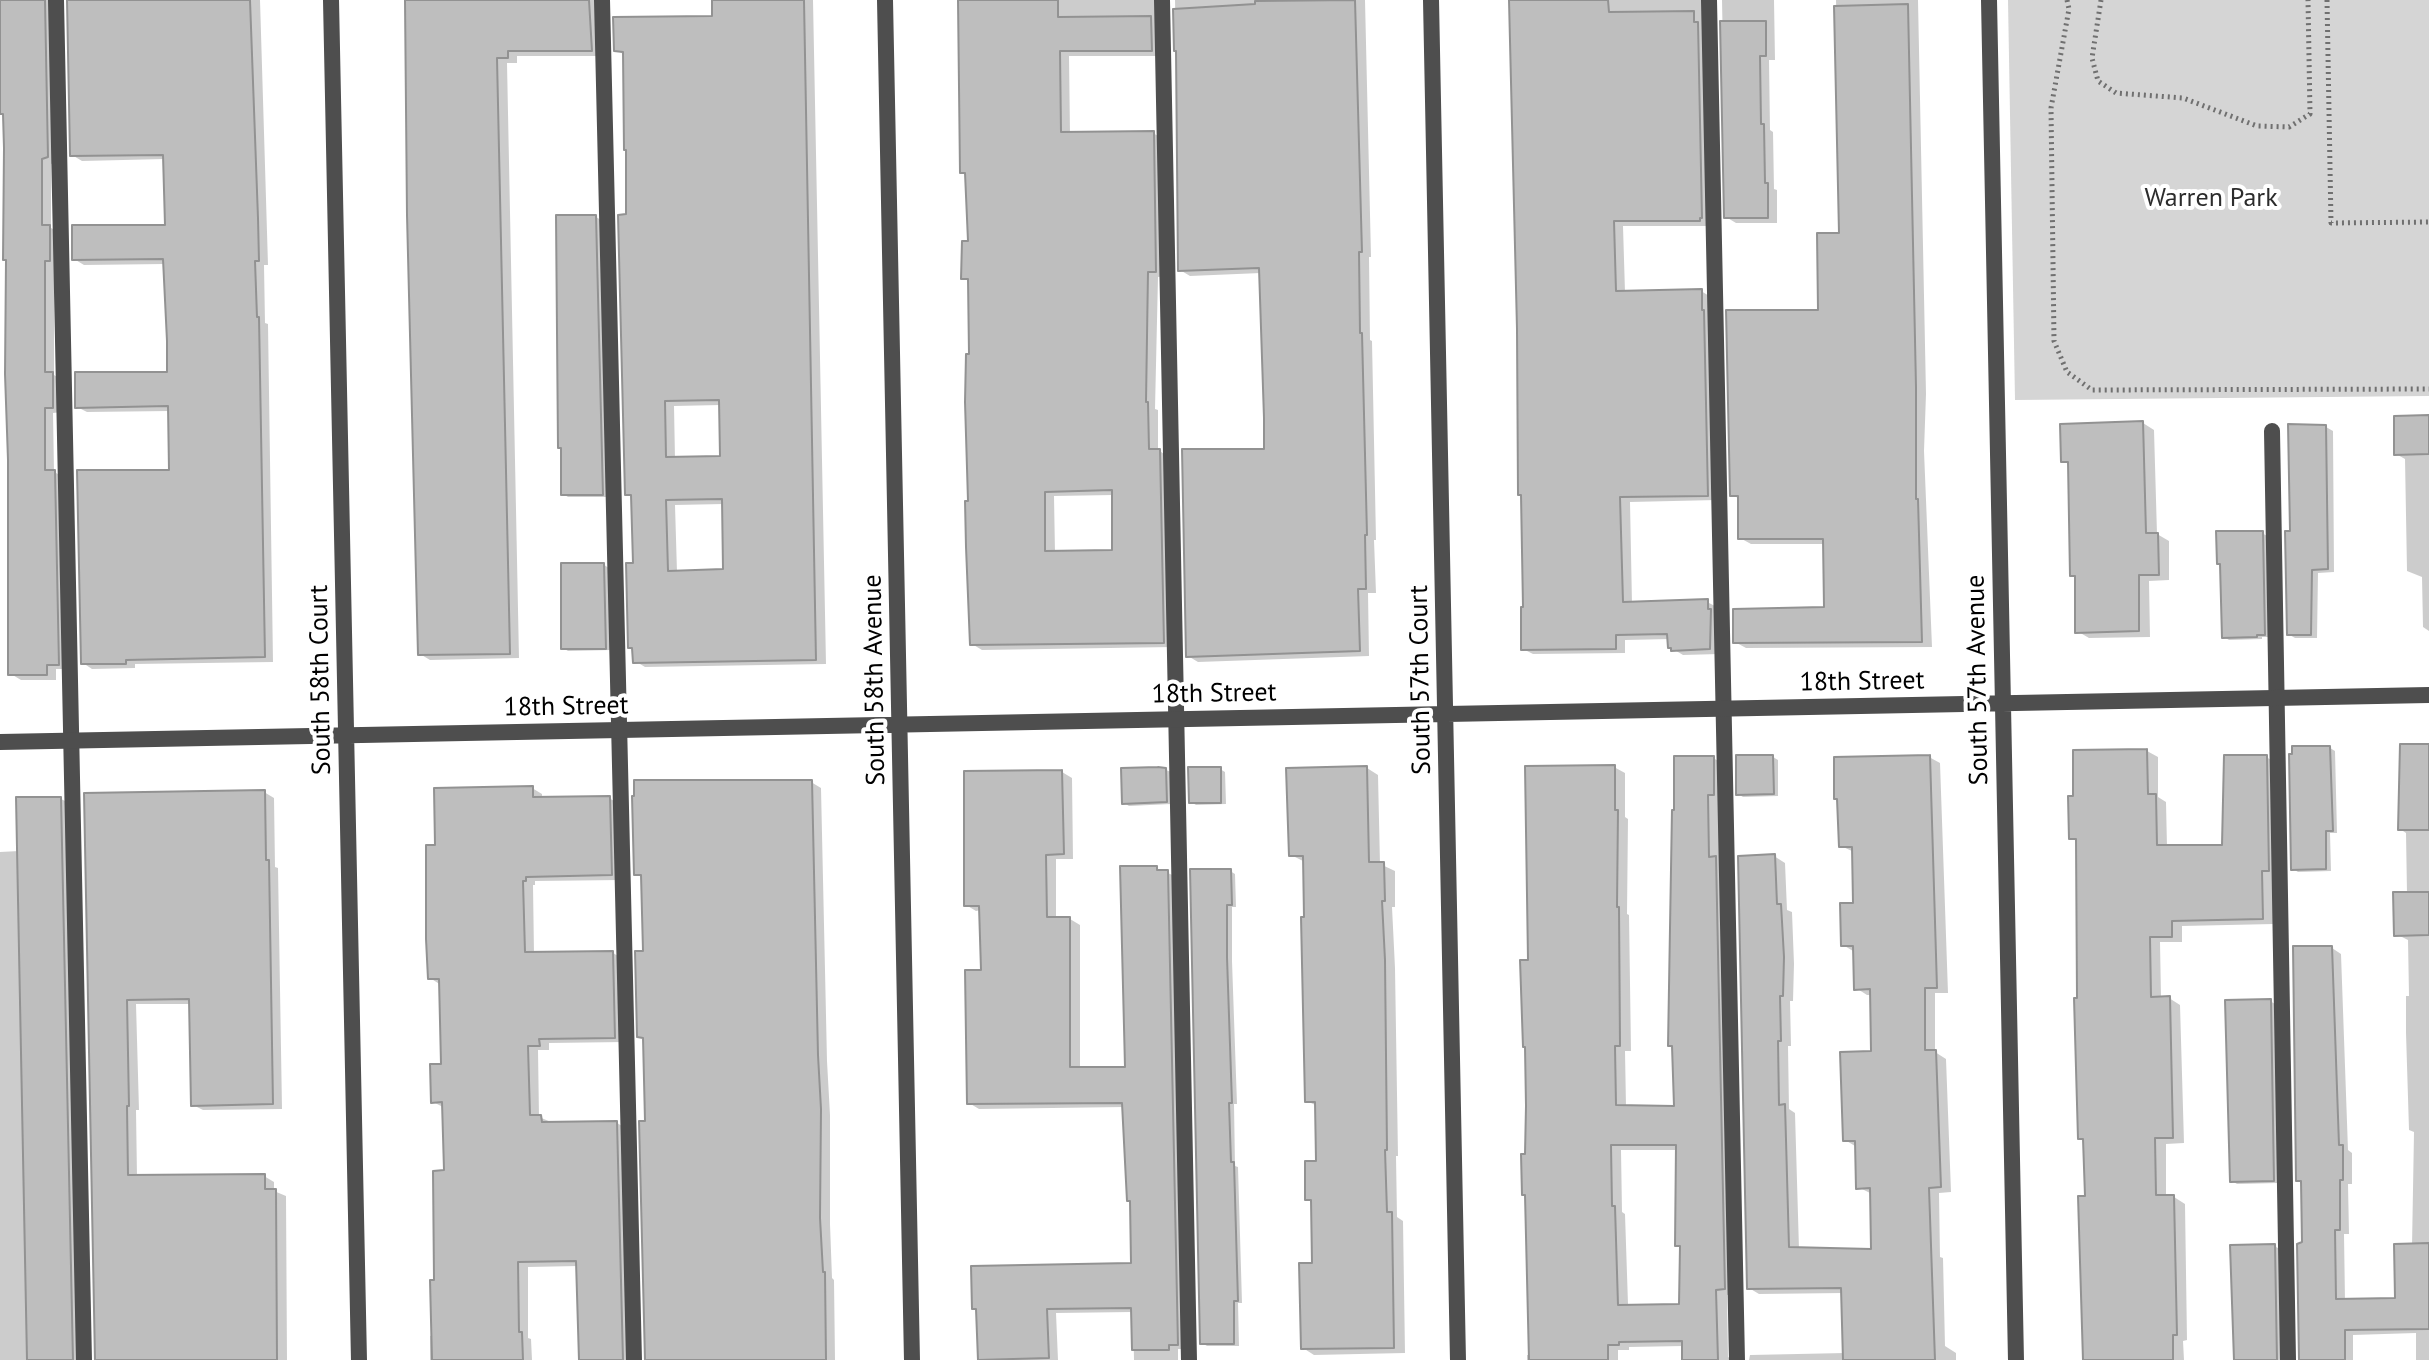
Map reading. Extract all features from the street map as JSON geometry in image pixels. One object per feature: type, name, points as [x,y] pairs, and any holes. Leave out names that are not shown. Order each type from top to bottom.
[{"type":"street","points":[[56,0],[84,1360]]},
{"type":"street","name":"South 58th Court","points":[[331,0],[359,1360]]},
{"type":"street","points":[[602,0],[634,1360]]},
{"type":"street","name":"South 58th Avenue","points":[[885,0],[912,1360]]},
{"type":"street","points":[[1162,0],[1189,1360]]},
{"type":"street","name":"South 57th Court","points":[[1431,0],[1458,1360]]},
{"type":"street","points":[[1709,0],[1737,1360]]},
{"type":"street","name":"South 57th Avenue","points":[[1989,0],[2016,1360]]},
{"type":"street","points":[[2272,431],[2288,1360]]},
{"type":"street","name":"18th Street","points":[[0,742],[2429,695]]},
{"type":"path","points":[[2067,0],[2069,9],[2051,108],[2054,341],[2067,372],[2092,390],[2429,389]]},
{"type":"path","points":[[2101,0],[2092,58],[2098,81],[2116,93],[2183,98],[2257,126],[2289,127],[2310,114],[2308,0]]},
{"type":"path","points":[[2327,0],[2331,223],[2429,222]]},
{"type":"green space","name":"Warren Park","points":[[2008,0],[2429,0],[2429,396],[2015,400]]},
{"type":"building","points":[[0,0],[45,0],[48,157],[42,159],[42,225],[50,225],[50,261],[45,261],[45,372],[53,372],[53,408],[45,408],[45,470],[55,470],[59,665],[47,665],[47,675],[8,675],[6,260],[3,260]]},
{"type":"building","points":[[67,0],[250,0],[259,261],[255,261],[259,317],[265,657],[81,664],[77,470],[169,470],[168,406],[75,408],[75,372],[167,372],[167,341],[163,259],[72,260],[72,225],[165,225],[163,155],[70,156]]},
{"type":"building","points":[[405,0],[589,0],[592,51],[508,51],[508,58],[497,58],[510,654],[418,655]]},
{"type":"building","points":[[712,0],[804,0],[816,660],[633,663],[632,648],[628,648],[626,563],[633,563],[631,495],[625,495],[618,215],[626,214],[626,150],[623,52],[614,51],[613,17],[712,16]],"holes":[[[719,400],[720,456],[666,457],[665,401]],[[722,499],[723,569],[668,571],[666,500]]]},
{"type":"building","points":[[958,0],[1058,0],[1058,17],[1151,16],[1152,51],[1060,51],[1061,132],[1154,131],[1156,272],[1148,272],[1146,402],[1149,449],[1160,449],[1164,643],[970,645],[965,501],[968,501],[965,402],[966,354],[969,354],[968,279],[961,279],[962,241],[968,241],[965,173],[960,173]],"holes":[[[1112,490],[1112,550],[1045,551],[1045,492]]]},
{"type":"building","points":[[1355,0],[1362,252],[1359,252],[1360,333],[1367,535],[1366,589],[1358,589],[1360,651],[1186,657],[1182,449],[1264,449],[1264,418],[1259,268],[1178,271],[1173,9],[1255,4],[1255,1]]},
{"type":"building","points":[[1509,0],[1608,0],[1609,12],[1694,11],[1694,22],[1698,22],[1702,218],[1700,221],[1614,221],[1616,291],[1702,289],[1704,310],[1708,496],[1620,497],[1623,602],[1708,599],[1708,609],[1711,609],[1710,649],[1671,651],[1667,634],[1616,635],[1616,649],[1521,650],[1521,495],[1518,495]]},
{"type":"building","points":[[1908,4],[1916,499],[1922,642],[1733,643],[1733,609],[1824,607],[1823,539],[1738,539],[1738,496],[1730,496],[1726,310],[1818,310],[1817,233],[1839,233],[1834,6]]},
{"type":"building","points":[[1720,21],[1766,21],[1766,56],[1760,56],[1768,218],[1724,218]]},
{"type":"building","points":[[556,215],[596,215],[603,495],[561,495]]},
{"type":"building","points":[[2429,415],[2429,454],[2394,455],[2394,416]]},
{"type":"building","points":[[2143,421],[2146,533],[2158,533],[2159,575],[2139,575],[2139,631],[2075,633],[2075,576],[2070,576],[2068,462],[2061,462],[2060,424]]},
{"type":"building","points":[[2288,424],[2326,425],[2328,569],[2312,570],[2311,635],[2287,635],[2285,531],[2290,531]]},
{"type":"building","points":[[2216,531],[2263,531],[2265,635],[2222,638]]},
{"type":"building","points":[[561,563],[604,563],[606,649],[561,649]]},
{"type":"building","points":[[2400,744],[2429,744],[2429,830],[2398,830]]},
{"type":"building","points":[[2292,746],[2330,746],[2333,831],[2326,831],[2326,869],[2291,870],[2289,754],[2292,754]]},
{"type":"building","points":[[2147,749],[2148,794],[2156,794],[2157,845],[2222,845],[2224,755],[2267,755],[2269,871],[2262,871],[2263,919],[2172,921],[2172,937],[2150,937],[2151,997],[2170,996],[2173,1138],[2155,1138],[2156,1195],[2174,1195],[2177,1335],[2173,1335],[2173,1360],[2083,1360],[2078,1196],[2085,1196],[2083,1139],[2078,1139],[2074,998],[2077,998],[2076,839],[2069,839],[2068,796],[2073,796],[2073,750]]},
{"type":"building","points":[[1736,755],[1773,755],[1774,794],[1736,795]]},
{"type":"building","points":[[1930,755],[1937,988],[1925,988],[1925,1050],[1936,1050],[1941,1187],[1929,1188],[1935,1360],[1843,1360],[1841,1288],[1747,1289],[1738,856],[1775,854],[1784,957],[1783,996],[1780,996],[1781,1041],[1778,1041],[1779,1105],[1785,1104],[1789,1247],[1871,1249],[1870,1188],[1856,1189],[1855,1141],[1843,1141],[1840,1052],[1871,1051],[1870,989],[1854,990],[1853,946],[1841,946],[1840,903],[1853,903],[1852,847],[1839,847],[1834,757]]},
{"type":"building","points":[[1674,756],[1714,756],[1714,795],[1708,795],[1709,857],[1716,856],[1725,1289],[1716,1290],[1718,1360],[1682,1360],[1682,1341],[1619,1342],[1619,1345],[1608,1345],[1608,1360],[1529,1360],[1525,1195],[1522,1195],[1521,1154],[1525,1154],[1526,1106],[1520,960],[1528,960],[1525,766],[1615,765],[1620,1046],[1615,1046],[1616,1105],[1674,1106],[1672,1046],[1668,1046]],"holes":[[[1611,1145],[1676,1145],[1675,1246],[1680,1246],[1679,1304],[1618,1305]]]},
{"type":"building","points":[[1367,766],[1369,862],[1384,862],[1385,1150],[1387,1212],[1392,1212],[1394,1348],[1301,1349],[1299,1263],[1312,1263],[1311,1200],[1305,1200],[1305,1161],[1316,1161],[1315,1102],[1305,1102],[1301,917],[1304,917],[1303,856],[1289,856],[1286,768]]},
{"type":"building","points":[[1188,767],[1221,767],[1221,803],[1189,803]]},
{"type":"building","points":[[1121,768],[1166,768],[1167,802],[1122,804]]},
{"type":"building","points":[[1062,770],[1064,854],[1046,855],[1047,917],[1070,917],[1070,1067],[1125,1067],[1120,866],[1157,866],[1157,870],[1168,870],[1178,1345],[1169,1345],[1169,1350],[1132,1350],[1131,1308],[1047,1309],[1049,1358],[978,1360],[971,1266],[1131,1263],[1130,1201],[1127,1201],[1122,1103],[967,1104],[965,970],[981,970],[979,906],[964,906],[964,771]]},
{"type":"building","points":[[634,780],[812,780],[821,1109],[820,1218],[825,1272],[826,1360],[645,1360],[639,1121],[645,1121],[643,1038],[637,1037],[635,951],[643,951],[641,875],[634,875]]},
{"type":"building","points":[[533,786],[533,797],[610,796],[612,875],[526,877],[523,881],[525,952],[613,951],[615,1038],[539,1039],[540,1046],[528,1046],[530,1115],[541,1115],[542,1122],[617,1121],[623,1360],[579,1360],[576,1261],[518,1262],[519,1332],[522,1332],[523,1360],[432,1360],[430,1280],[434,1280],[433,1171],[444,1170],[442,1102],[431,1103],[430,1064],[441,1064],[439,979],[428,979],[426,939],[426,845],[435,845],[434,788]]},
{"type":"building","points":[[265,790],[273,1104],[191,1106],[189,999],[127,1000],[128,1175],[265,1174],[265,1189],[276,1189],[277,1360],[95,1360],[84,793]]},
{"type":"building","points":[[16,797],[61,797],[73,1360],[27,1360]]},
{"type":"building","points":[[1190,869],[1231,869],[1232,905],[1227,905],[1227,957],[1232,1103],[1229,1103],[1238,1301],[1234,1301],[1234,1344],[1200,1344]]},
{"type":"building","points":[[2393,892],[2429,892],[2429,935],[2394,936]]},
{"type":"building","points":[[2293,946],[2332,946],[2339,1145],[2343,1145],[2340,1230],[2335,1230],[2336,1299],[2395,1298],[2394,1244],[2429,1243],[2429,1329],[2345,1330],[2345,1360],[2299,1360],[2297,1244],[2302,1242],[2301,1181],[2296,1181]]},
{"type":"building","points":[[2271,999],[2274,1181],[2230,1182],[2225,1000]]},
{"type":"building","points":[[2275,1244],[2277,1360],[2234,1360],[2230,1245]]}]
